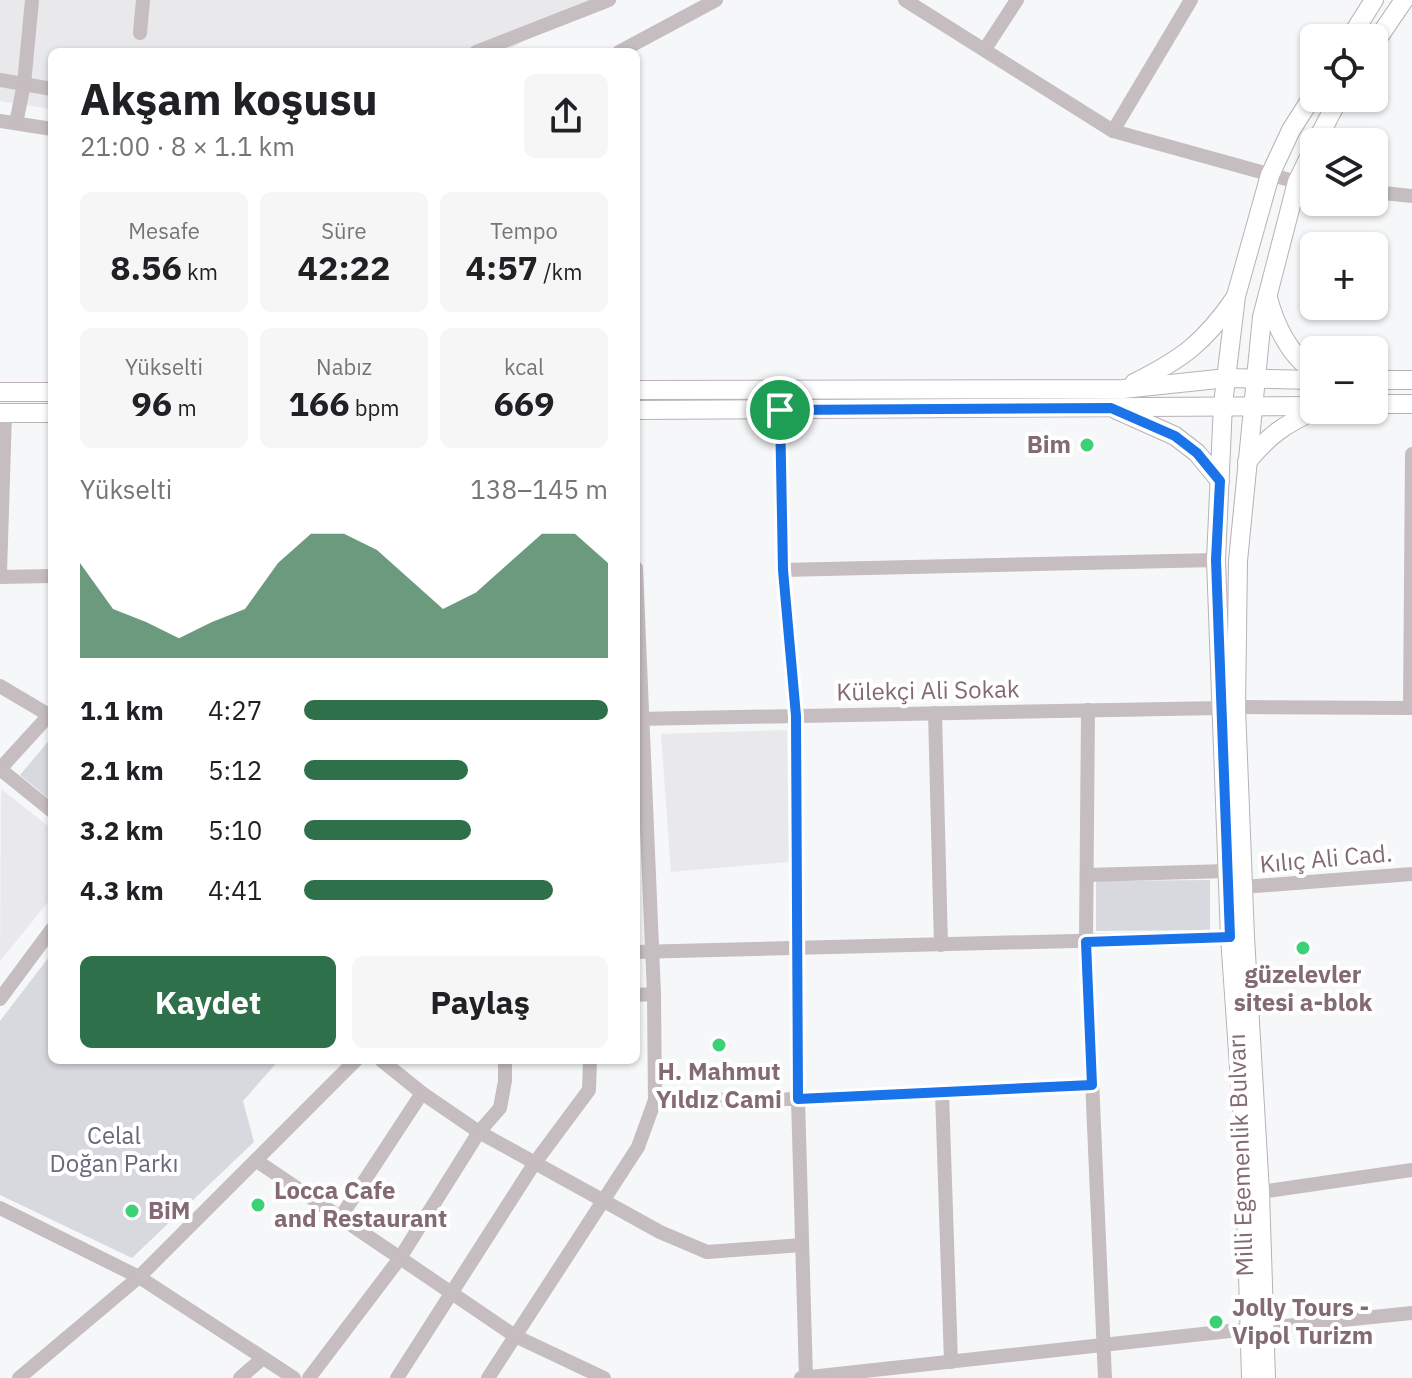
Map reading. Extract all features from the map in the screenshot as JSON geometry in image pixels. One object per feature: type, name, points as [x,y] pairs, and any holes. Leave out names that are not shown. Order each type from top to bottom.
[{"type":"main road","points":[[1359,24],[1374,0]]},
{"type":"main road","points":[[1388,24],[1404,0]]},
{"type":"main road","points":[[1123,389],[1176,362],[1221,319],[1236,296],[1270,175],[1302,112]]},
{"type":"main road","name":"Milli Egemenlik Bulvarı","points":[[1266,1378],[1256,1328],[1230,937],[1227,871],[1229,707],[1238,561],[1262,317],[1300,201]]},
{"type":"main road","points":[[1267,295],[1273,317],[1300,362]]},
{"type":"main road","name":"Milli Egemenlik Bulvarı","points":[[1236,296],[1223,404],[1216,560],[1243,887],[1260,1192],[1256,1328],[1251,1378]]},
{"type":"main road","points":[[640,390],[1123,389],[1227,378],[1300,380]]},
{"type":"main road","points":[[1388,380],[1412,380]]},
{"type":"main road","points":[[0,392],[48,392]]},
{"type":"main road","points":[[640,410],[1111,408],[1223,404],[1300,408]]},
{"type":"main road","points":[[1388,404],[1412,404]]},
{"type":"main road","points":[[1111,408],[1175,436],[1197,453],[1220,481]]},
{"type":"main road","points":[[2,413],[48,413]]},
{"type":"main road","points":[[1247,462],[1280,427],[1300,416]]},
{"type":"street","points":[[16,123],[24,84],[32,0]]},
{"type":"street","points":[[140,33],[143,0]]},
{"type":"street","points":[[486,48],[609,0]]},
{"type":"street","points":[[626,48],[716,0]]},
{"type":"street","points":[[905,0],[1113,131],[1300,182]]},
{"type":"street","points":[[985,49],[1017,0]]},
{"type":"street","points":[[1113,131],[1191,0]]},
{"type":"street","points":[[0,80],[48,88]]},
{"type":"street","points":[[0,121],[48,128]]},
{"type":"street","points":[[1388,193],[1412,196]]},
{"type":"street","points":[[780,410],[783,570],[796,716],[798,1099],[804,1378],[1412,1313]]},
{"type":"street","points":[[2,413],[0,575],[48,576]]},
{"type":"street","points":[[1411,708],[1412,454]]},
{"type":"street","points":[[783,570],[1216,560]]},
{"type":"street","points":[[0,686],[48,713]]},
{"type":"street","name":"Külekçi Ali Sokak","points":[[640,718],[1229,707],[1411,708]]},
{"type":"street","points":[[1088,710],[1086,942],[1105,1378]]},
{"type":"street","points":[[935,713],[941,945]]},
{"type":"street","points":[[48,716],[0,769],[48,808]]},
{"type":"street","points":[[488,1378],[638,1147],[655,1100],[654,994],[640,736]]},
{"type":"street","points":[[1087,875],[1227,871]]},
{"type":"street","name":"Kılıç Ali Cad.","points":[[1243,887],[1412,874]]},
{"type":"street","points":[[0,999],[48,934]]},
{"type":"street","points":[[640,952],[1230,937]]},
{"type":"street","points":[[640,995],[654,994]]},
{"type":"street","points":[[19,1378],[139,1277],[352,1064]]},
{"type":"street","points":[[386,1064],[479,1132],[660,1232],[707,1252],[802,1245]]},
{"type":"street","points":[[309,1378],[400,1258],[479,1132],[500,1108],[505,1064]]},
{"type":"street","points":[[397,1378],[534,1164],[589,1090],[590,1064]]},
{"type":"street","points":[[655,1100],[798,1099],[1092,1085]]},
{"type":"street","points":[[942,1092],[951,1362]]},
{"type":"street","points":[[340,1218],[422,1093]]},
{"type":"street","points":[[257,1161],[515,1336],[604,1378]]},
{"type":"street","points":[[1260,1192],[1412,1170]]},
{"type":"street","points":[[0,1208],[139,1277],[294,1378]]},
{"type":"street","points":[[240,1378],[263,1358]]},
{"type":"shaded area","points":[[0,0],[597,0],[511,48],[48,48],[48,108],[0,101]]},
{"type":"shaded area","points":[[787,730],[789,862],[671,872],[661,734]]},
{"type":"shaded area","points":[[1,789],[48,826],[48,902],[0,961]]},
{"type":"green space","points":[[48,742],[48,798],[20,775]]},
{"type":"green space","points":[[1210,880],[1210,930],[1096,931],[1096,881]]},
{"type":"green space","name":"Celal Doğan Parkı","points":[[48,958],[48,1064],[275,1064],[243,1101],[254,1142],[132,1258],[0,1195],[0,1021]]},
{"type":"place","name":"Bim","points":[[1087,445]]},
{"type":"place","name":"güzelevler sitesi a-blok","points":[[1303,948]]},
{"type":"place","name":"H. Mahmut Yıldız Cami","points":[[719,1045]]},
{"type":"place","name":"Locca Cafe and Restaurant","points":[[258,1205]]},
{"type":"place","name":"BiM","points":[[132,1211]]},
{"type":"place","name":"Jolly Tours - Vipol Turizm","points":[[1216,1322]]},
{"type":"route","points":[[1111,408],[1175,436],[1197,453],[1220,481],[1216,560],[1230,937],[1086,942],[1092,1085],[798,1099],[796,716],[783,570],[780,410],[1111,408]]}]
